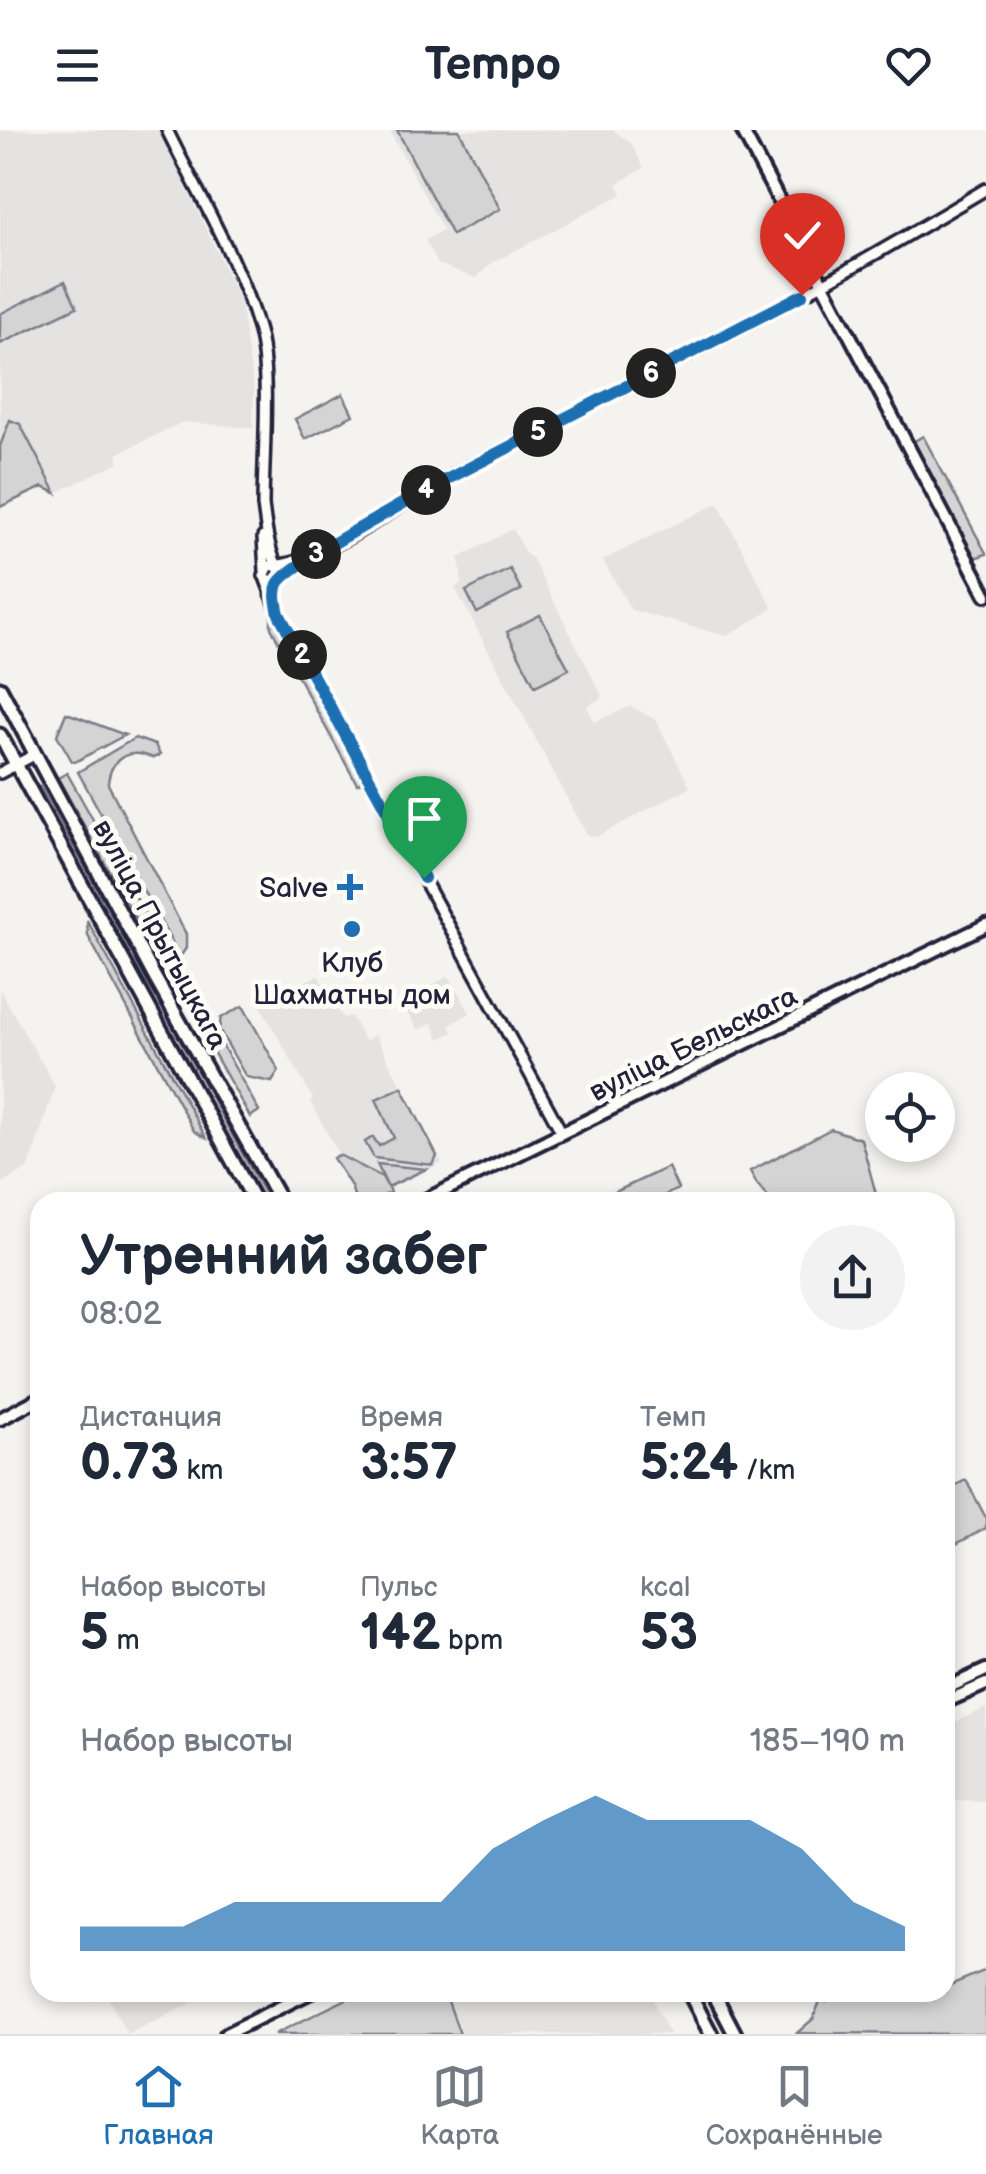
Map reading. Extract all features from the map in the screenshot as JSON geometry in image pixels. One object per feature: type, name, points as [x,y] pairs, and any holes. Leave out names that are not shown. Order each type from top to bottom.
[{"type":"main road","points":[[742,130],[986,595]]},
{"type":"main road","name":"вуліца Прытыцкага","points":[[0,688],[275,1192]]},
{"type":"main road","name":"вуліца Прытыцкага","points":[[0,735],[249,1192]]},
{"type":"main road","name":"вуліца Бельскага","points":[[441,1192],[986,925]]},
{"type":"main road","points":[[0,1419],[30,1403]]},
{"type":"main road","points":[[955,1684],[986,1670]]},
{"type":"main road","points":[[955,1698],[986,1684]]},
{"type":"main road","points":[[226,2034],[291,2002]]},
{"type":"main road","points":[[694,2002],[712,2034]]},
{"type":"main road","points":[[718,2002],[736,2034]]},
{"type":"street","points":[[167,130],[240,280],[259,330],[264,394],[264,574],[279,614],[562,1132]]},
{"type":"street","points":[[264,574],[273,583],[311,556],[415,496],[823,284],[986,189]]},
{"type":"street","points":[[264,505],[267,538],[281,571],[276,589],[279,614]]},
{"type":"street","points":[[264,574],[268,566],[311,556]]},
{"type":"street","points":[[0,773],[36,754]]},
{"type":"shaded area","points":[[0,130],[160,130],[240,302],[254,389],[253,428],[183,422],[117,454],[119,462],[56,493],[21,424],[10,421],[0,446]]},
{"type":"shaded area","points":[[389,130],[613,130],[631,143],[644,168],[617,184],[622,194],[492,263],[476,278],[438,264],[425,240],[443,230]]},
{"type":"shaded area","points":[[397,130],[459,130],[500,209],[452,235]]},
{"type":"shaded area","points":[[65,281],[77,307],[0,344],[0,314]]},
{"type":"shaded area","points":[[343,394],[353,415],[305,439],[295,419]]},
{"type":"shaded area","points":[[10,420],[20,424],[56,493],[43,487],[0,507],[0,446]]},
{"type":"shaded area","points":[[923,436],[986,554],[975,558],[913,442]]},
{"type":"shaded area","points":[[718,503],[773,609],[726,636],[631,610],[603,560]]},
{"type":"shaded area","points":[[513,529],[532,558],[603,698],[587,706],[594,722],[631,706],[656,720],[690,787],[596,837],[587,835],[455,588],[462,583],[459,558]]},
{"type":"shaded area","points":[[510,569],[521,590],[477,613],[466,591]]},
{"type":"shaded area","points":[[540,615],[569,669],[535,686],[507,632]]},
{"type":"shaded area","points":[[271,617],[362,779],[360,783],[357,784],[271,628]]},
{"type":"shaded area","points":[[66,713],[125,735],[72,761],[57,735]]},
{"type":"shaded area","points":[[135,738],[155,745],[160,755],[122,757],[112,767],[108,784],[186,934],[186,948],[180,957],[78,772]]},
{"type":"shaded area","points":[[67,773],[172,962],[157,958],[58,778]]},
{"type":"shaded area","points":[[40,786],[263,1192],[259,1192],[37,788]]},
{"type":"shaded area","points":[[87,920],[206,1138],[194,1131],[88,936]]},
{"type":"shaded area","points":[[318,975],[343,1018],[351,1016],[365,1041],[375,1035],[442,1163],[382,1192],[359,1192],[260,1005]]},
{"type":"shaded area","points":[[449,976],[470,1013],[450,1025],[453,1032],[439,1039],[432,1023],[419,1030],[401,1003]]},
{"type":"shaded area","points":[[0,990],[55,1086],[29,1168],[0,1184]]},
{"type":"shaded area","points":[[197,1000],[259,1111],[250,1117],[195,1020]]},
{"type":"shaded area","points":[[243,1006],[279,1071],[272,1082],[246,1077],[219,1029],[221,1018]]},
{"type":"shaded area","points":[[402,1087],[437,1156],[433,1165],[374,1158],[365,1142],[373,1137],[379,1146],[394,1138],[376,1099]]},
{"type":"shaded area","points":[[831,1129],[861,1139],[875,1192],[764,1192],[750,1171]]},
{"type":"shaded area","points":[[339,1155],[382,1177],[387,1186],[377,1164],[426,1169],[388,1187],[390,1192],[353,1192],[333,1158]]},
{"type":"shaded area","points":[[668,1167],[678,1189],[672,1192],[615,1192]]},
{"type":"shaded area","points":[[966,1480],[986,1518],[986,1528],[955,1545],[955,1486]]},
{"type":"shaded area","points":[[986,1708],[986,1801],[955,1800],[955,1722]]},
{"type":"shaded area","points":[[986,1970],[986,2034],[797,2033],[813,2019],[820,2002],[955,2002],[955,1983]]},
{"type":"shaded area","points":[[110,2002],[194,2002],[127,2034]]},
{"type":"shaded area","points":[[341,2002],[448,2002],[460,2034],[275,2034]]},
{"type":"shaded area","points":[[450,2002],[654,2002],[670,2034],[463,2034]]},
{"type":"place","name":"Salve","points":[[350,887]]},
{"type":"place","name":"Клуб Шахматны дом","points":[[352,929]]},
{"type":"route","points":[[424,878],[279,614],[276,589],[280,579],[311,556],[415,496],[802,295]]}]
